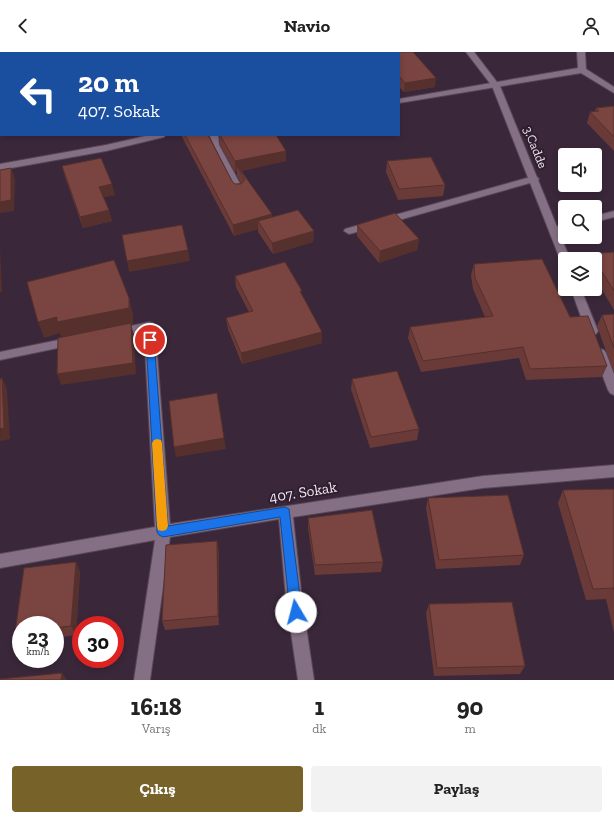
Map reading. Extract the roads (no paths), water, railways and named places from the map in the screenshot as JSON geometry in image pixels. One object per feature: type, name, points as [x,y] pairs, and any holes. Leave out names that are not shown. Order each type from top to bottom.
[{"type":"street","name":"3.Cadde","points":[[470,52],[496,86],[563,252]]},
{"type":"street","points":[[581,52],[582,70]]},
{"type":"street","points":[[400,101],[496,86],[582,70],[614,91]]},
{"type":"street","points":[[0,167],[106,148],[157,136]]},
{"type":"street","points":[[214,136],[215,145],[239,191]]},
{"type":"street","points":[[349,230],[534,179]]},
{"type":"street","points":[[602,217],[614,214]]},
{"type":"street","points":[[579,296],[614,390]]},
{"type":"street","points":[[102,336],[149,326],[163,532],[142,680]]},
{"type":"street","points":[[0,356],[86,339]]},
{"type":"street","name":"407. Sokak","points":[[0,561],[285,512],[483,482],[614,470]]},
{"type":"street","points":[[285,512],[294,599],[306,680]]}]
